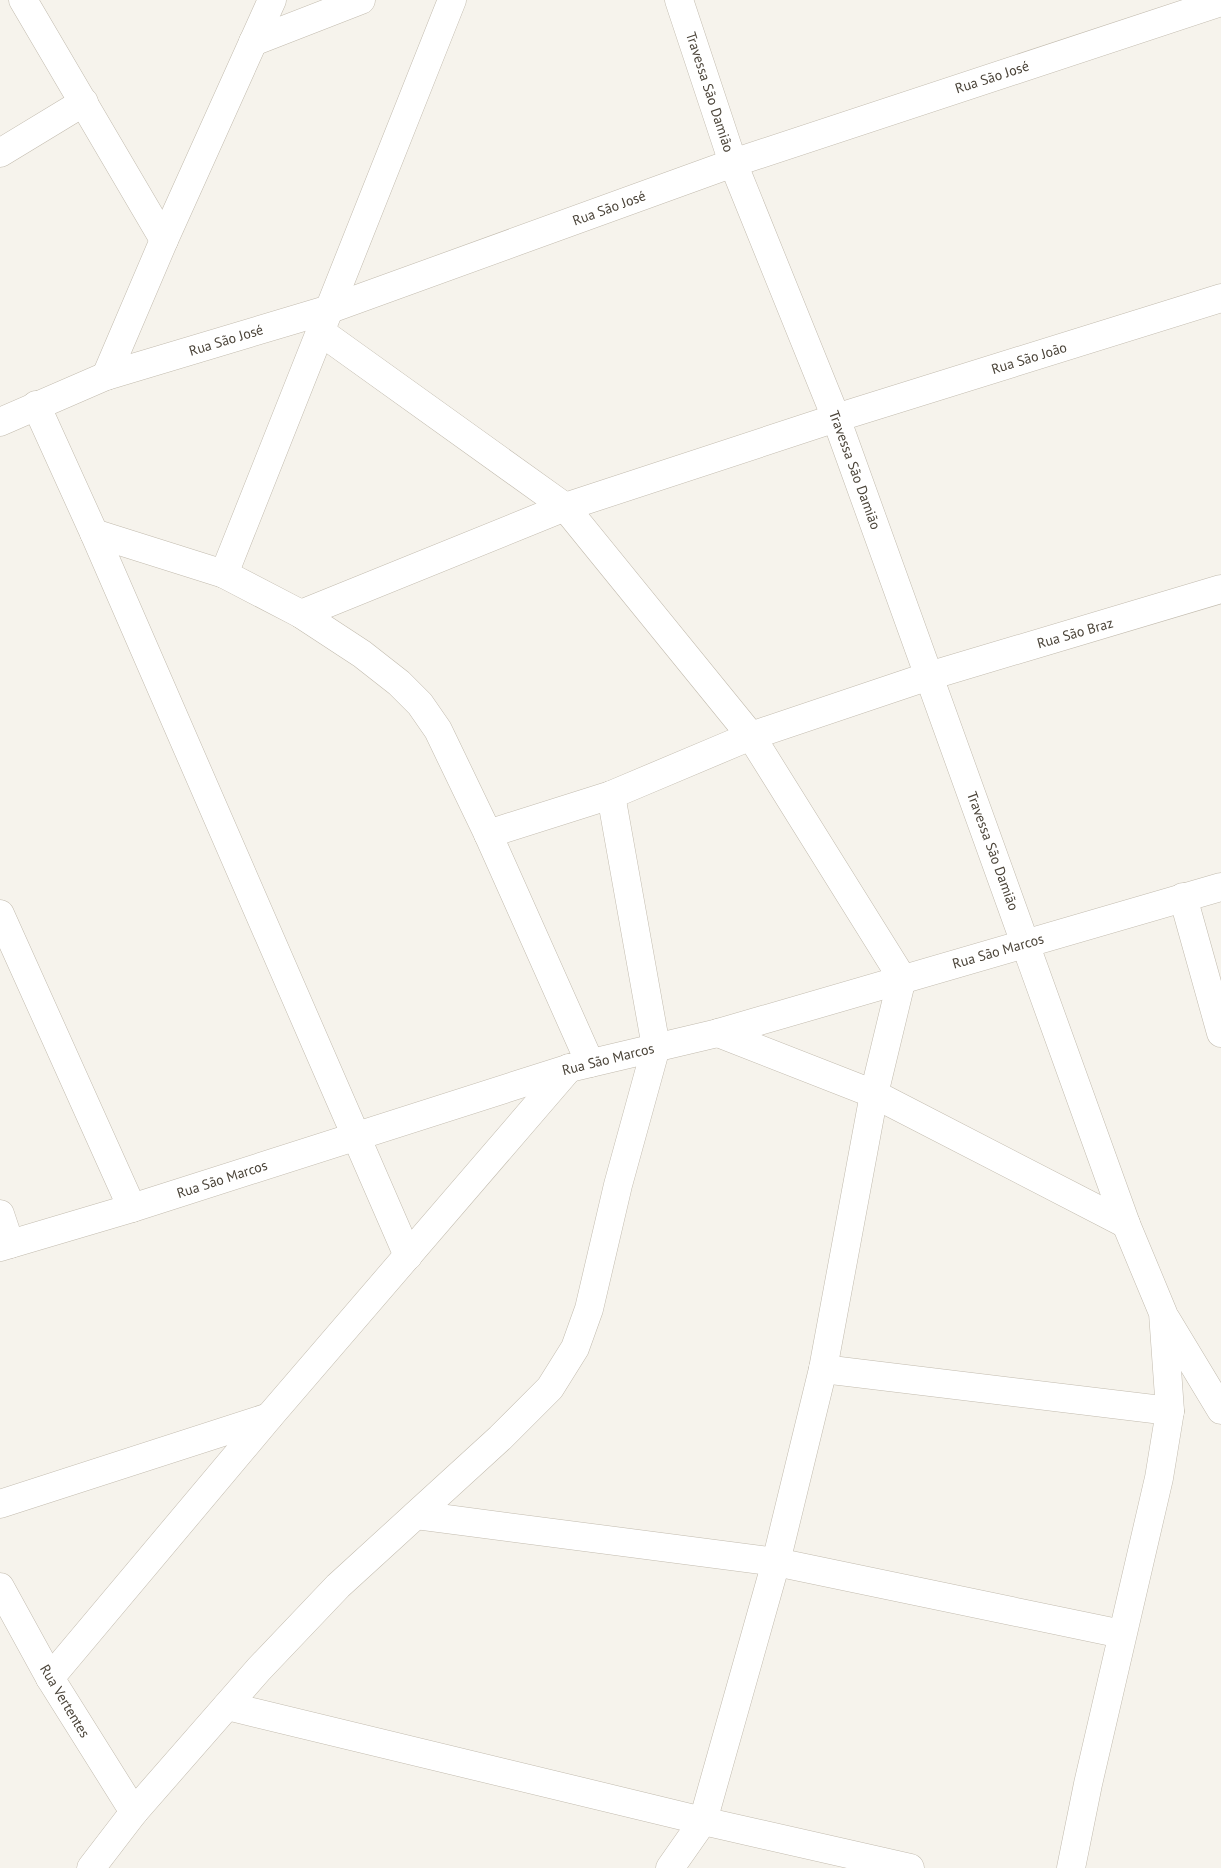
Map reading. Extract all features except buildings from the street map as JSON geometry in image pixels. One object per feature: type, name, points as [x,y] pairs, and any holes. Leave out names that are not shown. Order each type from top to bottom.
[{"type":"street","points":[[23,0],[164,240]]},
{"type":"street","points":[[106,376],[164,240],[272,0]]},
{"type":"street","points":[[254,42],[361,0]]},
{"type":"street","points":[[224,574],[452,0]]},
{"type":"street","name":"Travessa São Damião","points":[[679,0],[733,163],[836,418],[1126,1224],[1163,1313]]},
{"type":"street","name":"Rua São José","points":[[0,422],[106,376],[326,321],[733,163],[1221,2]]},
{"type":"street","points":[[0,153],[84,102]]},
{"type":"street","name":"Rua São João","points":[[302,614],[565,507],[836,418],[1221,298]]},
{"type":"street","points":[[326,321],[565,507],[751,736],[902,978],[874,1094],[823,1369],[776,1562],[703,1821],[670,1868]]},
{"type":"street","points":[[36,405],[94,533],[408,1256]]},
{"type":"street","points":[[50,1678],[269,1417],[408,1256],[580,1066],[488,834],[438,730],[420,704],[399,683],[362,654],[302,614],[224,574],[94,533]]},
{"type":"street","name":"Rua São Braz","points":[[488,834],[611,794],[751,736],[929,676],[1221,589]]},
{"type":"street","points":[[91,1868],[134,1812],[258,1669],[338,1586],[500,1438],[550,1388],[575,1348],[589,1309],[618,1185],[656,1047],[611,794]]},
{"type":"street","name":"Rua São Marcos","points":[[5,1245],[132,1208],[580,1066],[718,1033],[902,978],[1221,887]]},
{"type":"street","points":[[1183,897],[1221,1033]]},
{"type":"street","points":[[0,914],[132,1208]]},
{"type":"street","points":[[718,1033],[874,1094],[1126,1224]]},
{"type":"street","points":[[0,1214],[5,1245]]},
{"type":"street","points":[[1163,1313],[1221,1410]]},
{"type":"street","points":[[1071,1868],[1122,1634],[1159,1478],[1170,1411],[1163,1313]]},
{"type":"street","points":[[823,1369],[1170,1411]]},
{"type":"street","points":[[0,1504],[269,1417]]},
{"type":"street","points":[[416,1515],[776,1562],[1122,1634]]},
{"type":"street","name":"Rua Vertentes","points":[[0,1587],[50,1678],[134,1812]]},
{"type":"street","points":[[227,1706],[703,1821],[910,1868]]}]
